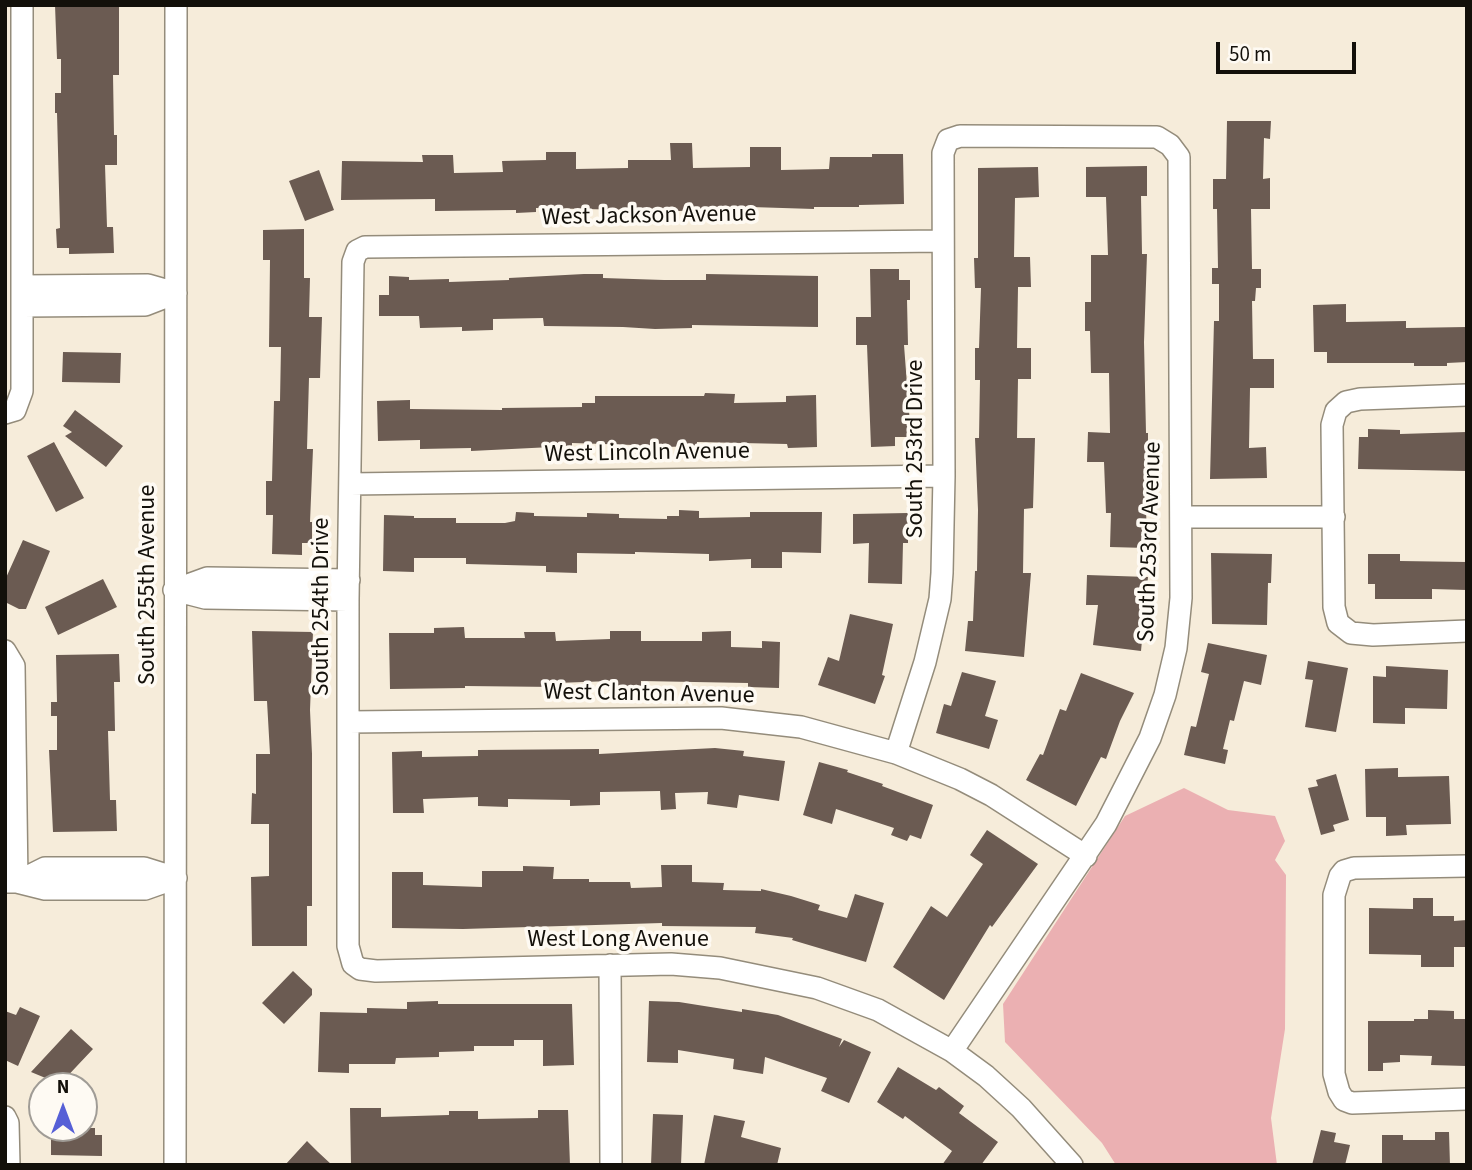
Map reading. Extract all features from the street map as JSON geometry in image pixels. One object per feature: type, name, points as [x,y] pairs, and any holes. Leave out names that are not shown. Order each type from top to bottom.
[{"type":"street","points":[[10,412],[22,391],[23,296],[14,189],[22,5]]},
{"type":"street","name":"South 255th Avenue","points":[[175,1165],[176,5]]},
{"type":"street","name":"South 253rd Drive","points":[[896,753],[925,662],[940,599],[944,476],[943,153],[948,140],[960,136],[1157,137],[1170,145]]},
{"type":"street","name":"South 253rd Avenue","points":[[952,1051],[1086,856],[1134,772],[1165,695],[1179,624],[1181,517],[1179,157],[1170,145]]},
{"type":"street","name":"West Jackson Avenue","points":[[357,251],[365,247],[943,241]]},
{"type":"street","name":"South 254th Drive","points":[[353,964],[348,946],[349,590],[353,262],[357,251]]},
{"type":"street","points":[[23,296],[145,305],[176,293]]},
{"type":"street","points":[[1467,395],[1374,397],[1346,402],[1336,411],[1332,425],[1334,607],[1338,623],[1351,634],[1467,631]]},
{"type":"street","name":"West Lincoln Avenue","points":[[350,484],[944,476]]},
{"type":"street","points":[[1181,517],[1334,517]]},
{"type":"street","points":[[174,590],[205,598],[349,590]]},
{"type":"street","points":[[6,651],[15,666],[11,882],[45,868],[144,867],[176,878]]},
{"type":"street","name":"West Clanton Avenue","points":[[349,722],[722,718],[801,727],[896,753],[960,779],[991,795],[1086,856]]},
{"type":"street","points":[[1467,866],[1364,867],[1345,871],[1336,884],[1334,895],[1334,1074],[1339,1092],[1345,1100],[1360,1103],[1467,1099]]},
{"type":"street","name":"West Long Avenue","points":[[353,964],[360,969],[376,971],[671,964],[720,968],[817,988],[878,1010],[952,1051]]},
{"type":"street","points":[[610,965],[611,1165]]},
{"type":"street","points":[[952,1051],[986,1076],[1021,1108],[1072,1165]]},
{"type":"street","points":[[5,1117],[8,1123],[9,1165]]},
{"type":"shaded area","points":[[1184,788],[1228,810],[1275,816],[1285,841],[1275,860],[1286,875],[1285,1029],[1271,1118],[1277,1165],[1116,1165],[1102,1143],[1005,1042],[1003,1004],[1125,816]]},
{"type":"building","points":[[55,5],[119,5],[119,75],[113,75],[117,165],[105,165],[107,227],[113,227],[114,253],[69,254],[69,248],[57,248],[56,229],[60,228],[55,93],[61,93],[61,59],[57,59]]},
{"type":"building","points":[[1227,121],[1271,121],[1270,139],[1264,138],[1263,179],[1270,178],[1270,209],[1251,209],[1252,269],[1261,269],[1261,288],[1256,288],[1255,301],[1252,301],[1253,359],[1274,359],[1274,388],[1250,388],[1249,448],[1266,447],[1267,478],[1210,479],[1214,321],[1219,321],[1219,284],[1212,284],[1212,268],[1218,268],[1217,209],[1213,209],[1213,179],[1226,179]]},
{"type":"building","points":[[670,143],[692,143],[693,168],[750,167],[750,147],[781,147],[781,170],[829,169],[830,157],[903,154],[904,204],[814,209],[751,207],[679,211],[536,208],[536,212],[516,213],[516,210],[435,211],[435,199],[341,200],[342,161],[423,162],[422,155],[453,155],[454,173],[503,172],[502,161],[546,160],[546,152],[576,152],[576,169],[628,168],[628,160],[671,160]]},
{"type":"building","points":[[1147,166],[1147,196],[1141,196],[1142,254],[1147,254],[1144,342],[1148,433],[1148,463],[1145,463],[1147,548],[1110,547],[1111,513],[1106,513],[1104,462],[1087,462],[1088,432],[1110,433],[1109,373],[1091,373],[1090,331],[1085,331],[1085,302],[1091,302],[1091,255],[1108,255],[1106,197],[1086,197],[1086,167]]},
{"type":"building","points":[[1038,167],[1039,197],[1015,198],[1014,257],[1030,257],[1031,287],[1018,287],[1017,348],[1031,348],[1031,379],[1018,379],[1017,438],[1035,438],[1033,508],[1024,509],[1023,573],[1031,573],[1024,657],[965,651],[968,621],[973,621],[977,571],[975,438],[979,438],[980,380],[975,380],[975,348],[979,348],[981,288],[975,288],[974,258],[978,258],[978,168]]},
{"type":"building","points":[[319,170],[334,210],[305,221],[289,181]]},
{"type":"building","points":[[304,229],[304,278],[310,278],[309,317],[322,317],[320,378],[309,378],[307,449],[313,449],[310,522],[312,543],[302,543],[302,555],[272,554],[273,515],[266,515],[266,481],[272,481],[274,401],[280,401],[281,347],[269,347],[270,260],[263,260],[263,230]]},
{"type":"building","points":[[870,269],[899,269],[899,280],[910,280],[910,300],[907,300],[908,345],[904,345],[911,437],[895,437],[895,446],[871,447],[867,345],[856,345],[856,317],[871,317]]},
{"type":"building","points":[[603,274],[603,278],[664,280],[706,280],[706,274],[818,276],[818,327],[692,325],[692,328],[655,329],[544,326],[543,318],[493,319],[493,330],[462,331],[462,327],[420,328],[419,316],[379,316],[379,295],[389,295],[389,276],[409,277],[409,280],[449,279],[449,282]]},
{"type":"building","points":[[1346,304],[1346,322],[1406,321],[1406,328],[1467,327],[1467,362],[1447,363],[1447,366],[1414,366],[1414,363],[1327,363],[1327,352],[1314,352],[1313,305]]},
{"type":"building","points":[[63,352],[121,353],[120,383],[62,382]]},
{"type":"building","points":[[705,393],[735,394],[734,403],[786,402],[786,396],[816,395],[817,447],[788,448],[787,444],[697,442],[697,446],[634,448],[634,445],[572,443],[572,446],[471,451],[471,448],[420,449],[420,440],[378,441],[377,401],[410,400],[410,409],[502,410],[582,407],[582,403],[595,403],[595,396],[704,396]]},
{"type":"building","points":[[75,410],[123,446],[106,467],[65,436],[72,432],[63,426]]},
{"type":"building","points":[[1368,429],[1400,430],[1400,434],[1467,432],[1467,471],[1358,469],[1359,437],[1368,437]]},
{"type":"building","points":[[54,442],[84,498],[56,512],[27,456]]},
{"type":"building","points":[[679,510],[699,511],[699,518],[750,517],[750,512],[822,512],[821,553],[782,552],[782,568],[751,568],[751,559],[709,561],[709,554],[635,552],[577,553],[577,573],[546,572],[546,566],[466,564],[466,558],[414,558],[414,572],[383,571],[384,515],[456,518],[456,523],[505,523],[515,521],[516,512],[534,513],[534,516],[587,517],[587,513],[619,514],[619,518],[667,519],[667,516],[679,516]]},
{"type":"building","points":[[908,513],[908,543],[903,543],[902,584],[868,583],[869,543],[853,544],[853,514]]},
{"type":"building","points":[[23,540],[50,551],[26,609],[19,609],[5,602],[5,580]]},
{"type":"building","points":[[1211,553],[1272,554],[1267,625],[1212,624]]},
{"type":"building","points":[[1368,554],[1400,554],[1400,561],[1467,562],[1467,590],[1432,589],[1432,599],[1375,599],[1375,584],[1368,584]]},
{"type":"building","points":[[1087,575],[1148,577],[1141,651],[1093,645],[1098,605],[1086,605]]},
{"type":"building","points":[[103,579],[117,607],[58,635],[45,607]]},
{"type":"building","points":[[850,614],[893,624],[882,675],[885,676],[875,704],[818,685],[828,657],[839,661]]},
{"type":"building","points":[[464,627],[465,638],[525,638],[524,632],[555,632],[556,641],[610,639],[610,631],[641,631],[641,641],[702,641],[702,632],[731,631],[731,647],[762,648],[762,641],[780,642],[779,688],[748,687],[748,683],[641,681],[641,687],[611,687],[611,681],[556,683],[556,687],[390,689],[389,633],[434,633],[434,628]]},
{"type":"building","points":[[252,631],[313,632],[310,710],[312,906],[307,906],[307,946],[252,946],[251,877],[269,876],[269,824],[251,824],[252,793],[256,794],[256,754],[270,754],[267,701],[254,701]]},
{"type":"building","points":[[1208,643],[1267,655],[1261,685],[1244,681],[1234,721],[1230,720],[1223,749],[1228,750],[1225,764],[1184,755],[1191,726],[1196,727],[1209,674],[1201,672]]},
{"type":"building","points":[[119,654],[120,682],[114,682],[115,731],[108,731],[110,800],[116,800],[117,831],[53,832],[49,750],[57,750],[57,716],[51,716],[51,702],[57,702],[56,655]]},
{"type":"building","points":[[1308,661],[1348,668],[1336,732],[1305,727],[1313,680],[1305,679]]},
{"type":"building","points":[[1386,666],[1448,670],[1447,709],[1405,708],[1405,724],[1373,723],[1373,676],[1386,677]]},
{"type":"building","points":[[962,672],[996,681],[985,716],[998,720],[989,749],[936,733],[944,704],[951,706]]},
{"type":"building","points":[[1081,673],[1134,693],[1106,759],[1101,757],[1076,806],[1026,780],[1040,754],[1043,755],[1060,709],[1066,711]]},
{"type":"building","points":[[715,748],[744,751],[743,756],[785,761],[779,801],[739,795],[737,808],[707,804],[708,792],[675,793],[676,809],[661,810],[660,791],[600,792],[600,805],[570,806],[570,800],[508,799],[508,807],[478,806],[478,797],[423,799],[424,813],[393,813],[392,752],[422,751],[422,757],[478,756],[478,750],[599,749],[599,754]]},
{"type":"building","points":[[819,762],[848,770],[847,772],[933,805],[921,839],[910,835],[907,841],[891,835],[894,828],[836,809],[832,824],[803,815]]},
{"type":"building","points":[[1398,768],[1398,777],[1449,776],[1451,824],[1406,825],[1407,835],[1386,836],[1386,817],[1366,817],[1365,769]]},
{"type":"building","points":[[1336,774],[1349,820],[1333,825],[1335,831],[1321,835],[1308,788],[1318,786],[1316,780]]},
{"type":"building","points":[[987,830],[1038,864],[992,927],[990,925],[944,1000],[893,967],[931,906],[947,917],[983,864],[970,855]]},
{"type":"building","points":[[661,865],[692,865],[692,882],[724,883],[723,890],[761,889],[820,905],[818,910],[847,918],[855,894],[884,903],[866,962],[792,940],[793,938],[755,933],[756,927],[662,926],[662,923],[463,929],[392,928],[392,872],[423,872],[423,885],[482,887],[482,871],[523,871],[523,866],[554,867],[553,879],[630,882],[631,888],[662,887]]},
{"type":"building","points":[[1413,898],[1433,898],[1433,916],[1454,916],[1454,921],[1467,920],[1467,947],[1454,947],[1454,967],[1421,967],[1421,955],[1369,954],[1369,908],[1413,909]]},
{"type":"building","points":[[293,971],[312,989],[312,995],[284,1024],[262,1003]]},
{"type":"building","points":[[438,1001],[438,1004],[572,1004],[574,1065],[543,1066],[543,1040],[514,1040],[514,1046],[474,1046],[474,1051],[439,1052],[439,1057],[396,1058],[395,1064],[349,1064],[349,1073],[318,1072],[320,1012],[367,1013],[367,1008],[407,1009],[407,1002]]},
{"type":"building","points":[[649,1001],[679,1002],[778,1015],[842,1039],[839,1047],[844,1040],[871,1052],[849,1103],[821,1091],[827,1078],[765,1057],[763,1074],[733,1069],[734,1059],[678,1050],[678,1063],[647,1062]]},
{"type":"building","points":[[20,1007],[40,1016],[18,1066],[5,1060],[5,1011],[16,1015]]},
{"type":"building","points":[[1428,1010],[1454,1011],[1454,1019],[1467,1019],[1467,1066],[1431,1065],[1432,1056],[1400,1055],[1400,1062],[1383,1063],[1383,1071],[1368,1071],[1368,1021],[1428,1019]]},
{"type":"building","points":[[71,1029],[93,1049],[71,1072],[31,1072]]},
{"type":"building","points":[[898,1067],[936,1090],[939,1087],[964,1106],[959,1113],[998,1142],[981,1165],[942,1165],[952,1151],[905,1116],[903,1119],[877,1102]]},
{"type":"building","points":[[350,1108],[381,1108],[381,1117],[449,1115],[449,1111],[478,1111],[478,1119],[538,1118],[538,1110],[568,1110],[570,1165],[351,1164]]},
{"type":"building","points":[[653,1114],[683,1115],[681,1165],[651,1165]]},
{"type":"building","points":[[714,1115],[745,1121],[741,1137],[781,1148],[777,1165],[704,1165]]},
{"type":"building","points":[[1321,1130],[1336,1133],[1334,1142],[1350,1145],[1345,1165],[1312,1165]]},
{"type":"building","points":[[1435,1132],[1449,1132],[1450,1165],[1382,1165],[1382,1135],[1403,1135],[1403,1140],[1435,1140]]},
{"type":"building","points":[[98,1135],[102,1135],[102,1156],[51,1155],[51,1142],[98,1142]]},
{"type":"building","points":[[307,1141],[318,1152],[332,1165],[285,1165]]}]
